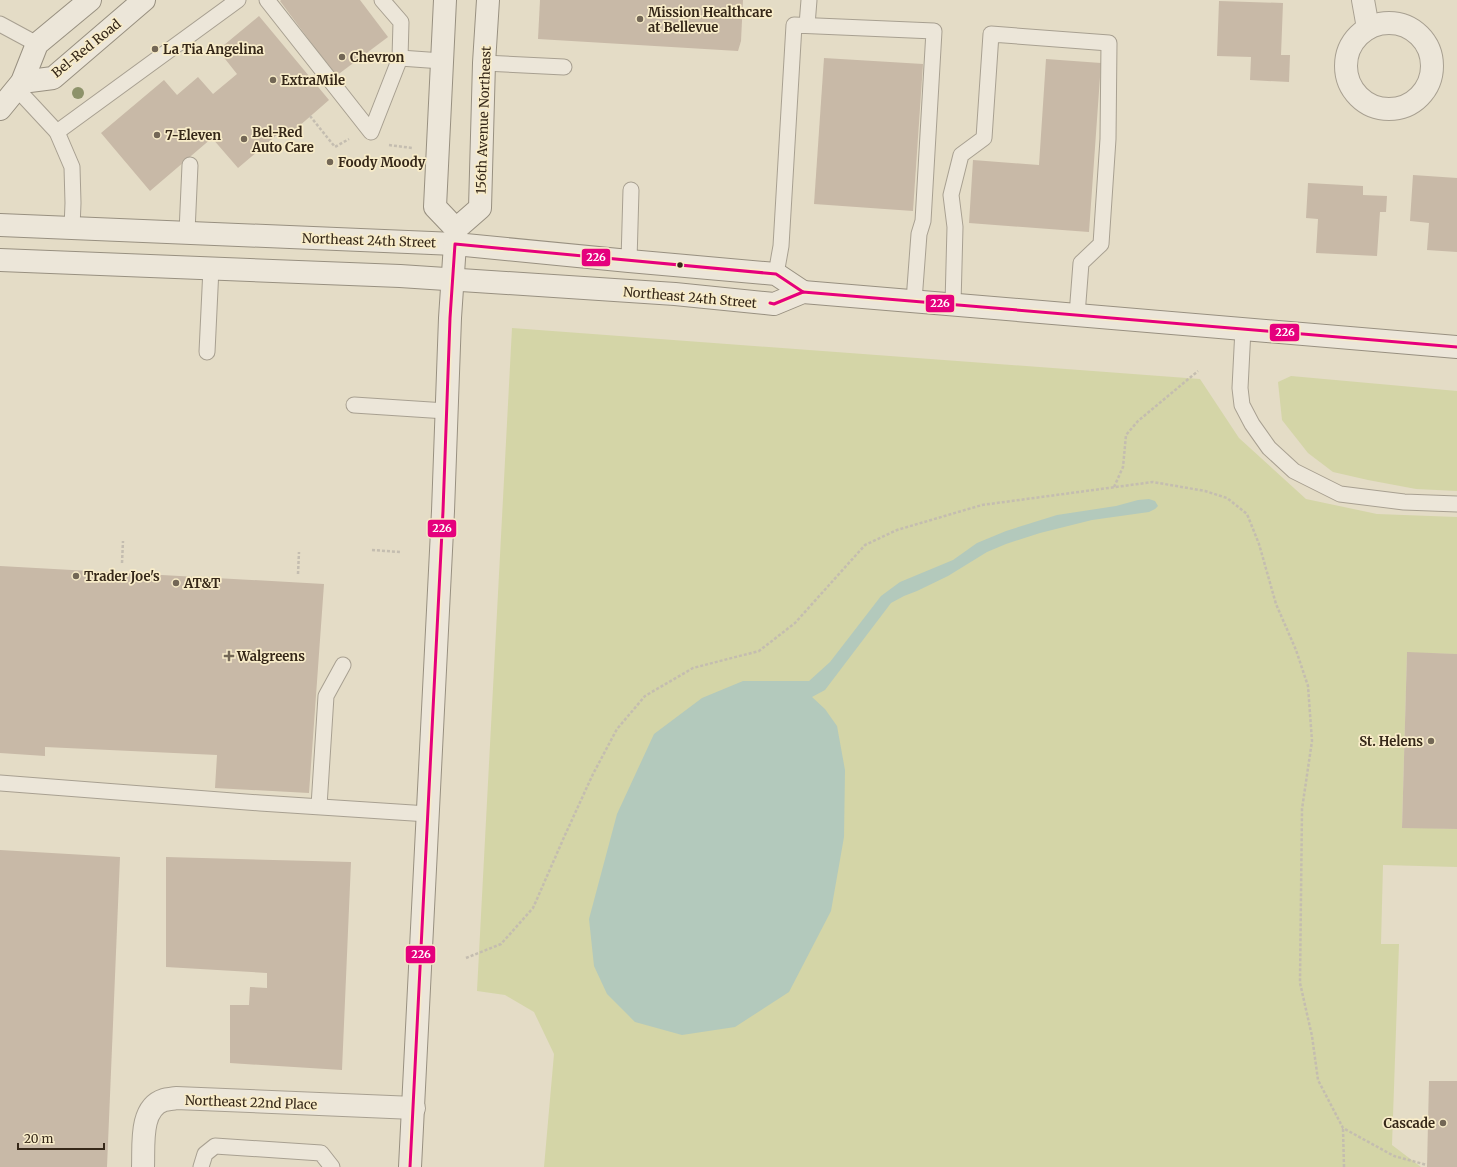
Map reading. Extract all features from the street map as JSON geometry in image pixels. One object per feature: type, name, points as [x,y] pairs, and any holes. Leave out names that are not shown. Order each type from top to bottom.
[{"type":"main road","name":"Bel-Red Road","points":[[0,109],[20,86],[37,44],[90,0]]},
{"type":"main road","name":"Bel-Red Road","points":[[20,86],[53,78],[144,0]]},
{"type":"main road","points":[[410,1167],[443,511],[446,411],[456,236],[435,207],[445,0]]},
{"type":"main road","name":"156th Avenue Northeast","points":[[456,236],[480,208],[484,63],[488,0]]},
{"type":"main road","points":[[1363,0],[1368,28]]},
{"type":"main road","name":"Northeast 24th Street","points":[[0,225],[187,232],[456,236],[629,261],[776,274],[803,292]]},
{"type":"main road","name":"Northeast 24th Street","points":[[0,260],[400,276],[667,294],[774,304],[803,292],[1457,347]]},
{"type":"main road","name":"Northeast 22nd Place","points":[[143,1167],[145,1123],[149,1112],[156,1104],[164,1100],[176,1098],[414,1108]]},
{"type":"lane","points":[[58,132],[238,0]]},
{"type":"lane","points":[[267,0],[371,132],[400,58],[401,22],[382,0]]},
{"type":"lane","points":[[807,25],[809,0]]},
{"type":"lane","points":[[0,24],[37,44]]},
{"type":"lane","points":[[776,274],[781,246],[794,25],[934,31],[923,221],[919,234],[914,301]]},
{"type":"lane","points":[[953,304],[955,227],[951,195],[961,155],[984,138],[990,34],[1109,43],[1108,139],[1101,244],[1081,263],[1077,315]]},
{"type":"lane","points":[[400,58],[442,61]]},
{"type":"lane","points":[[484,63],[564,67]]},
{"type":"lane","points":[[20,86],[58,132],[72,167],[72,228]]},
{"type":"lane","points":[[187,232],[190,165]]},
{"type":"lane","points":[[629,261],[631,190]]},
{"type":"lane","points":[[207,352],[211,268]]},
{"type":"lane","points":[[1243,329],[1240,388],[1242,405],[1252,424],[1269,448],[1294,471],[1340,494],[1404,502],[1457,504]]},
{"type":"lane","points":[[354,405],[446,411]]},
{"type":"lane","points":[[319,806],[326,696],[343,665]]},
{"type":"lane","points":[[0,783],[428,814]]},
{"type":"lane","points":[[201,1167],[205,1154],[215,1146],[321,1153],[332,1167]]},
{"type":"path","points":[[1114,487],[1124,467],[1126,435],[1138,421],[1198,371]]},
{"type":"path","points":[[466,958],[501,944],[533,908],[565,835],[617,729],[645,696],[693,668],[759,651],[795,623],[865,545],[897,530],[982,505],[1153,482],[1205,490],[1227,498],[1247,514],[1260,544],[1276,604],[1296,650],[1308,686],[1312,741],[1302,809],[1300,983],[1312,1036],[1318,1080],[1343,1128],[1344,1167]]},
{"type":"path","points":[[122,563],[123,542]]},
{"type":"path","points":[[372,550],[400,552]]},
{"type":"path","points":[[298,574],[299,552]]},
{"type":"path","points":[[1343,1128],[1394,1156],[1427,1165]]},
{"type":"green space","points":[[512,328],[1200,379],[1239,438],[1306,499],[1377,514],[1457,517],[1457,654],[1407,653],[1402,827],[1457,829],[1457,867],[1383,865],[1381,944],[1399,944],[1392,1145],[1421,1167],[544,1167],[554,1054],[534,1012],[505,995],[477,991]]},
{"type":"green space","points":[[1291,376],[1457,391],[1457,491],[1416,489],[1333,472],[1308,453],[1282,420],[1278,382]]},
{"type":"shaded area","points":[[1149,499],[1155,501],[1158,506],[1149,512],[1092,520],[1040,533],[1006,544],[987,552],[948,576],[891,603],[825,690],[812,697],[825,709],[837,726],[845,770],[844,837],[831,911],[789,992],[735,1027],[682,1035],[635,1022],[607,994],[594,966],[589,919],[617,814],[654,734],[702,698],[743,681],[809,681],[830,662],[881,596],[900,582],[953,560],[977,543],[1006,531],[1057,515],[1116,506],[1138,500]]},
{"type":"building","name":"Chevron","points":[[360,0],[388,37],[336,76],[280,1]]},
{"type":"building","name":"Mission Healthcare at Bellevue","points":[[540,0],[743,0],[741,41],[738,51],[538,39]]},
{"type":"building","points":[[1219,1],[1283,3],[1281,55],[1290,55],[1289,82],[1250,80],[1251,57],[1217,56]]},
{"type":"building","points":[[259,16],[329,100],[290,134],[285,128],[238,168],[212,138],[150,191],[101,133],[164,80],[177,95],[198,77],[213,94],[237,74],[218,50]]},
{"type":"building","points":[[824,58],[923,64],[913,211],[814,204]]},
{"type":"building","points":[[1046,59],[1101,63],[1089,232],[969,223],[973,160],[1039,165]]},
{"type":"building","points":[[1413,175],[1457,178],[1457,252],[1427,250],[1429,223],[1410,221]]},
{"type":"building","points":[[1308,183],[1363,186],[1363,195],[1387,196],[1386,212],[1380,212],[1377,256],[1316,253],[1318,219],[1306,218]]},
{"type":"building","points":[[0,566],[324,584],[309,793],[215,788],[217,755],[45,747],[45,756],[0,753]]},
{"type":"building","name":"St. Helens","points":[[1407,652],[1457,654],[1457,829],[1402,828]]},
{"type":"building","points":[[0,850],[120,857],[107,1167],[0,1167]]},
{"type":"building","points":[[166,857],[351,862],[342,1070],[230,1063],[230,1005],[249,1005],[250,987],[267,988],[267,973],[166,967]]},
{"type":"building","name":"Cascade","points":[[1429,1081],[1457,1081],[1457,1167],[1427,1167]]},
{"type":"transit line","name":"226","points":[[410,1167],[443,511],[450,318],[455,244],[776,274],[803,292]]},
{"type":"transit line","name":"226","points":[[770,303],[774,304],[803,292],[1457,347]]},
{"type":"place","name":"Mission Healthcare at Bellevue","points":[[640,19]]},
{"type":"place","name":"La Tia Angelina","points":[[155,49]]},
{"type":"place","name":"Chevron","points":[[342,57]]},
{"type":"place","name":"ExtraMile","points":[[273,80]]},
{"type":"place","name":"7-Eleven","points":[[157,135]]},
{"type":"place","name":"Bel-Red Auto Care","points":[[244,139]]},
{"type":"place","name":"Foody Moody","points":[[330,162]]},
{"type":"place","name":"Trader Joe's","points":[[76,576]]},
{"type":"place","name":"AT&T","points":[[176,583]]},
{"type":"place","name":"Walgreens","points":[[229,656]]},
{"type":"place","name":"St. Helens","points":[[1431,741]]},
{"type":"place","name":"Cascade","points":[[1443,1123]]}]
